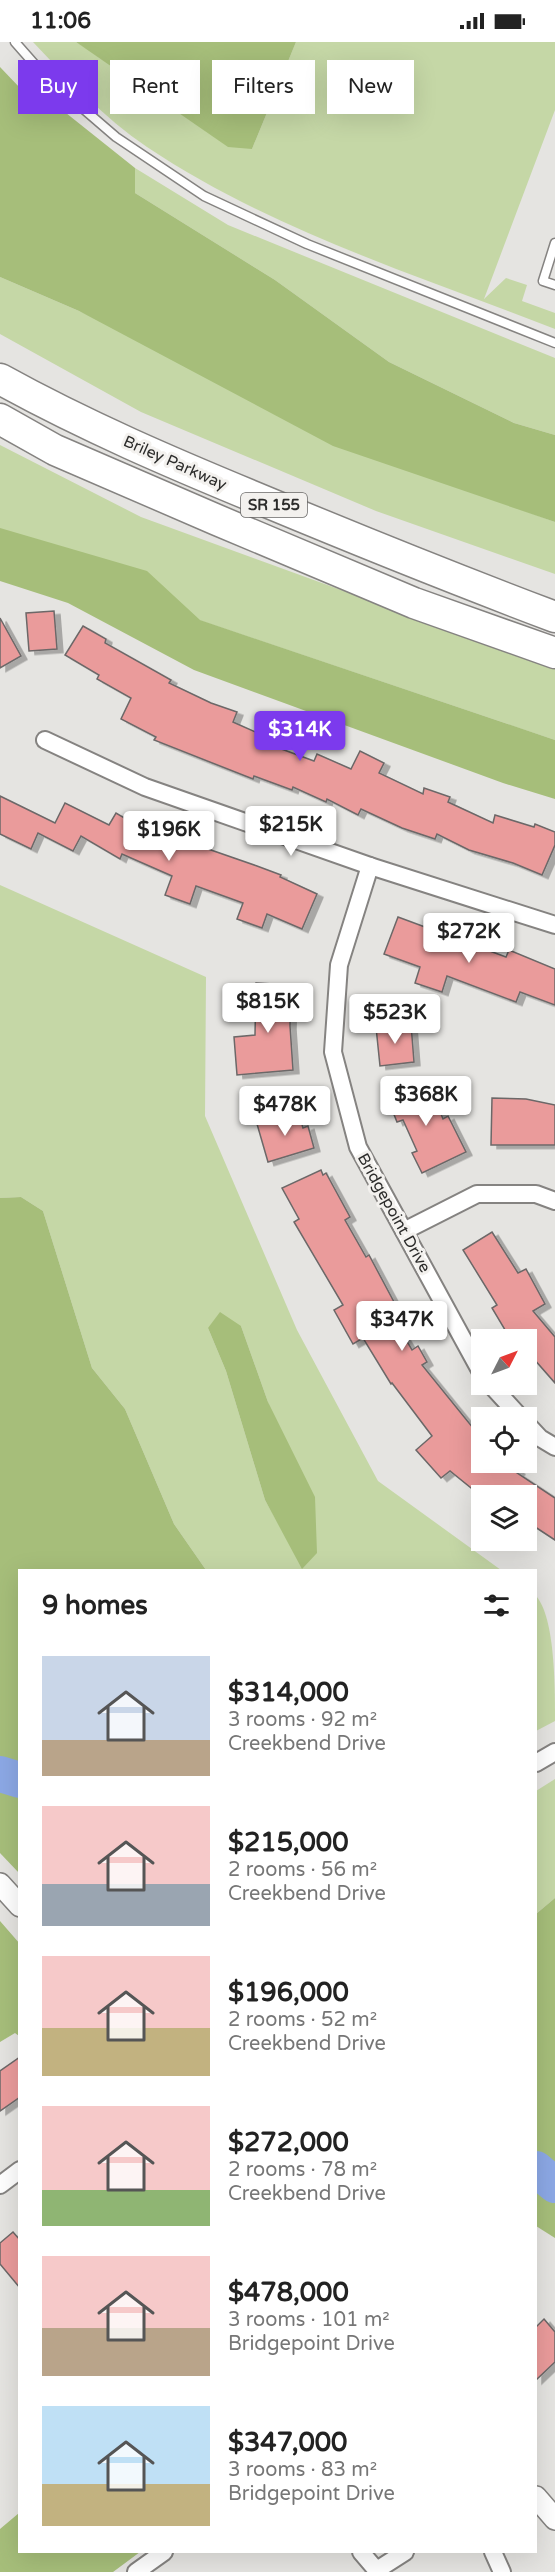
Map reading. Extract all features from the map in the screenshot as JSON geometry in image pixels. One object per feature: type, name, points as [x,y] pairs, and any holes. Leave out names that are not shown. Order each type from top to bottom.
[{"type":"highway","name":"Briley Parkway","points":[[0,378],[59,411],[227,486],[432,571],[555,617]]},
{"type":"highway","name":"SR 155","points":[[0,419],[56,450],[261,539],[414,603],[555,653]]},
{"type":"street","points":[[45,740],[144,788],[370,866],[555,925]]},
{"type":"street","name":"Bridgepoint Drive","points":[[370,866],[339,965],[333,1052],[358,1147],[471,1354]]},
{"type":"street","points":[[404,1231],[477,1194],[536,1194],[555,1201]]},
{"type":"street","points":[[500,1395],[511,1407]]},
{"type":"street","points":[[537,1435],[555,1447]]},
{"type":"street","points":[[537,1762],[555,1752]]},
{"type":"street","points":[[0,1884],[18,1904]]},
{"type":"street","points":[[0,2185],[18,2172]]},
{"type":"street","points":[[537,2498],[555,2519]]},
{"type":"street","points":[[135,2572],[163,2553]]},
{"type":"street","points":[[362,2553],[378,2571],[404,2553]]},
{"type":"street","points":[[493,2553],[502,2572]]},
{"type":"lane","points":[[15,42],[44,75],[116,137],[204,196],[307,244],[555,344]]},
{"type":"lane","points":[[555,243],[543,281],[555,285]]},
{"type":"green space","points":[[33,42],[76,42],[110,63],[110,114],[194,114],[252,149],[266,114],[315,114],[315,60],[289,60],[296,42],[555,42],[555,110],[484,299],[506,278],[527,285],[522,301],[555,313],[555,329],[346,249],[244,203],[147,147],[98,108],[98,60],[50,60]]},
{"type":"green space","points":[[76,42],[296,42],[289,60],[212,60],[212,114],[266,114],[252,149],[228,147],[180,114],[200,114],[200,60],[110,60],[110,65]]},
{"type":"green space","points":[[0,67],[18,86],[18,114],[67,114],[135,168],[135,193],[275,280],[389,362],[514,423],[555,435],[555,522],[333,446],[79,311],[0,277]]},
{"type":"green space","points":[[135,168],[228,225],[555,358],[555,435],[514,423],[389,362],[275,280],[135,193]]},
{"type":"green space","points":[[0,277],[79,311],[453,485],[555,522],[555,574],[376,511],[141,412],[0,334]]},
{"type":"green space","points":[[0,445],[141,517],[555,668],[555,740],[0,553]]},
{"type":"green space","points":[[0,528],[147,571],[200,620],[555,740],[555,799],[503,783],[194,670],[68,603],[0,581]]},
{"type":"green space","points":[[0,885],[206,977],[205,1116],[297,1330],[378,1481],[471,1548],[471,1551],[475,1551],[500,1569],[205,1569],[174,1524],[125,1409],[92,1368],[43,1211],[21,1197],[0,1198]],"holes":[[[241,1326],[268,1402],[303,1568],[265,1500],[226,1371],[208,1328]]]},
{"type":"green space","points":[[21,1197],[43,1211],[92,1368],[125,1409],[174,1524],[205,1569],[18,1569],[18,1764],[0,1758],[0,1198]]},
{"type":"green space","points":[[220,1312],[241,1326],[268,1402],[315,1497],[317,1553],[302,1569],[265,1500],[226,1371],[208,1328]]},
{"type":"green space","points":[[537,1598],[547,1620],[553,1654],[555,1721],[537,1730]]},
{"type":"green space","points":[[555,1779],[555,1898],[537,1913],[537,1790]]},
{"type":"green space","points":[[0,1787],[18,1795],[18,1872],[0,1853]]},
{"type":"green space","points":[[555,1898],[555,2238],[537,2227],[537,1913]]},
{"type":"green space","points":[[0,1921],[18,1942],[18,2035],[15,2033],[0,2042]]},
{"type":"green space","points":[[18,2514],[18,2553],[139,2553],[113,2572],[0,2572],[0,2529]]},
{"type":"building","points":[[54,611],[57,649],[29,651],[26,613]]},
{"type":"building","points":[[0,618],[21,656],[0,668]]},
{"type":"building","points":[[83,626],[106,639],[105,643],[171,680],[169,683],[211,703],[237,712],[233,722],[271,739],[268,744],[314,761],[317,754],[351,769],[360,751],[384,763],[379,773],[423,794],[424,788],[450,797],[448,802],[493,823],[495,815],[534,827],[535,824],[555,832],[555,845],[542,875],[513,863],[469,850],[437,834],[435,839],[402,828],[361,809],[358,815],[327,799],[326,802],[293,787],[292,790],[254,776],[253,779],[154,740],[156,737],[121,719],[131,698],[97,679],[99,675],[65,655]]},
{"type":"building","points":[[0,796],[55,823],[65,803],[109,825],[116,813],[148,832],[149,829],[184,844],[185,841],[257,866],[281,875],[280,877],[317,894],[302,929],[267,914],[262,928],[237,919],[243,903],[196,886],[190,904],[165,895],[172,876],[122,854],[120,859],[81,836],[73,851],[38,833],[31,849],[0,834]]},
{"type":"building","points":[[398,917],[506,957],[509,950],[555,969],[555,1005],[520,992],[516,1002],[447,976],[442,992],[415,983],[420,967],[384,954]]},
{"type":"building","points":[[256,983],[291,985],[290,1026],[293,1070],[237,1075],[234,1037],[255,1035]]},
{"type":"building","points":[[411,1024],[414,1062],[380,1066],[376,1027]]},
{"type":"building","points":[[428,1081],[443,1119],[448,1116],[466,1152],[422,1173],[412,1153],[417,1151],[403,1120],[397,1122],[387,1097]]},
{"type":"building","points":[[492,1098],[526,1099],[555,1105],[555,1145],[491,1145]]},
{"type":"building","points":[[298,1111],[303,1128],[308,1126],[314,1148],[268,1162],[257,1124]]},
{"type":"building","points":[[321,1170],[323,1175],[326,1173],[350,1217],[345,1220],[366,1257],[369,1255],[402,1317],[395,1321],[412,1350],[418,1346],[427,1362],[422,1365],[471,1425],[471,1473],[517,1473],[535,1485],[471,1485],[471,1488],[450,1471],[441,1478],[416,1450],[432,1436],[391,1384],[363,1338],[353,1344],[334,1310],[343,1305],[294,1222],[299,1219],[282,1188]]},
{"type":"building","points":[[492,1232],[518,1273],[526,1269],[545,1304],[533,1311],[555,1337],[555,1383],[537,1363],[537,1329],[504,1329],[492,1308],[497,1305],[463,1250]]},
{"type":"building","points":[[537,1486],[555,1498],[555,1540],[537,1528]]},
{"type":"building","points":[[18,2058],[18,2098],[0,2111],[0,2071]]},
{"type":"building","points":[[13,2232],[18,2238],[18,2286],[0,2264],[0,2243]]},
{"type":"building","points":[[544,2319],[555,2332],[555,2362],[537,2379],[537,2326]]},
{"type":"waterway","points":[[0,1774],[18,1779]]},
{"type":"waterway","points":[[537,2170],[555,2185]]}]
